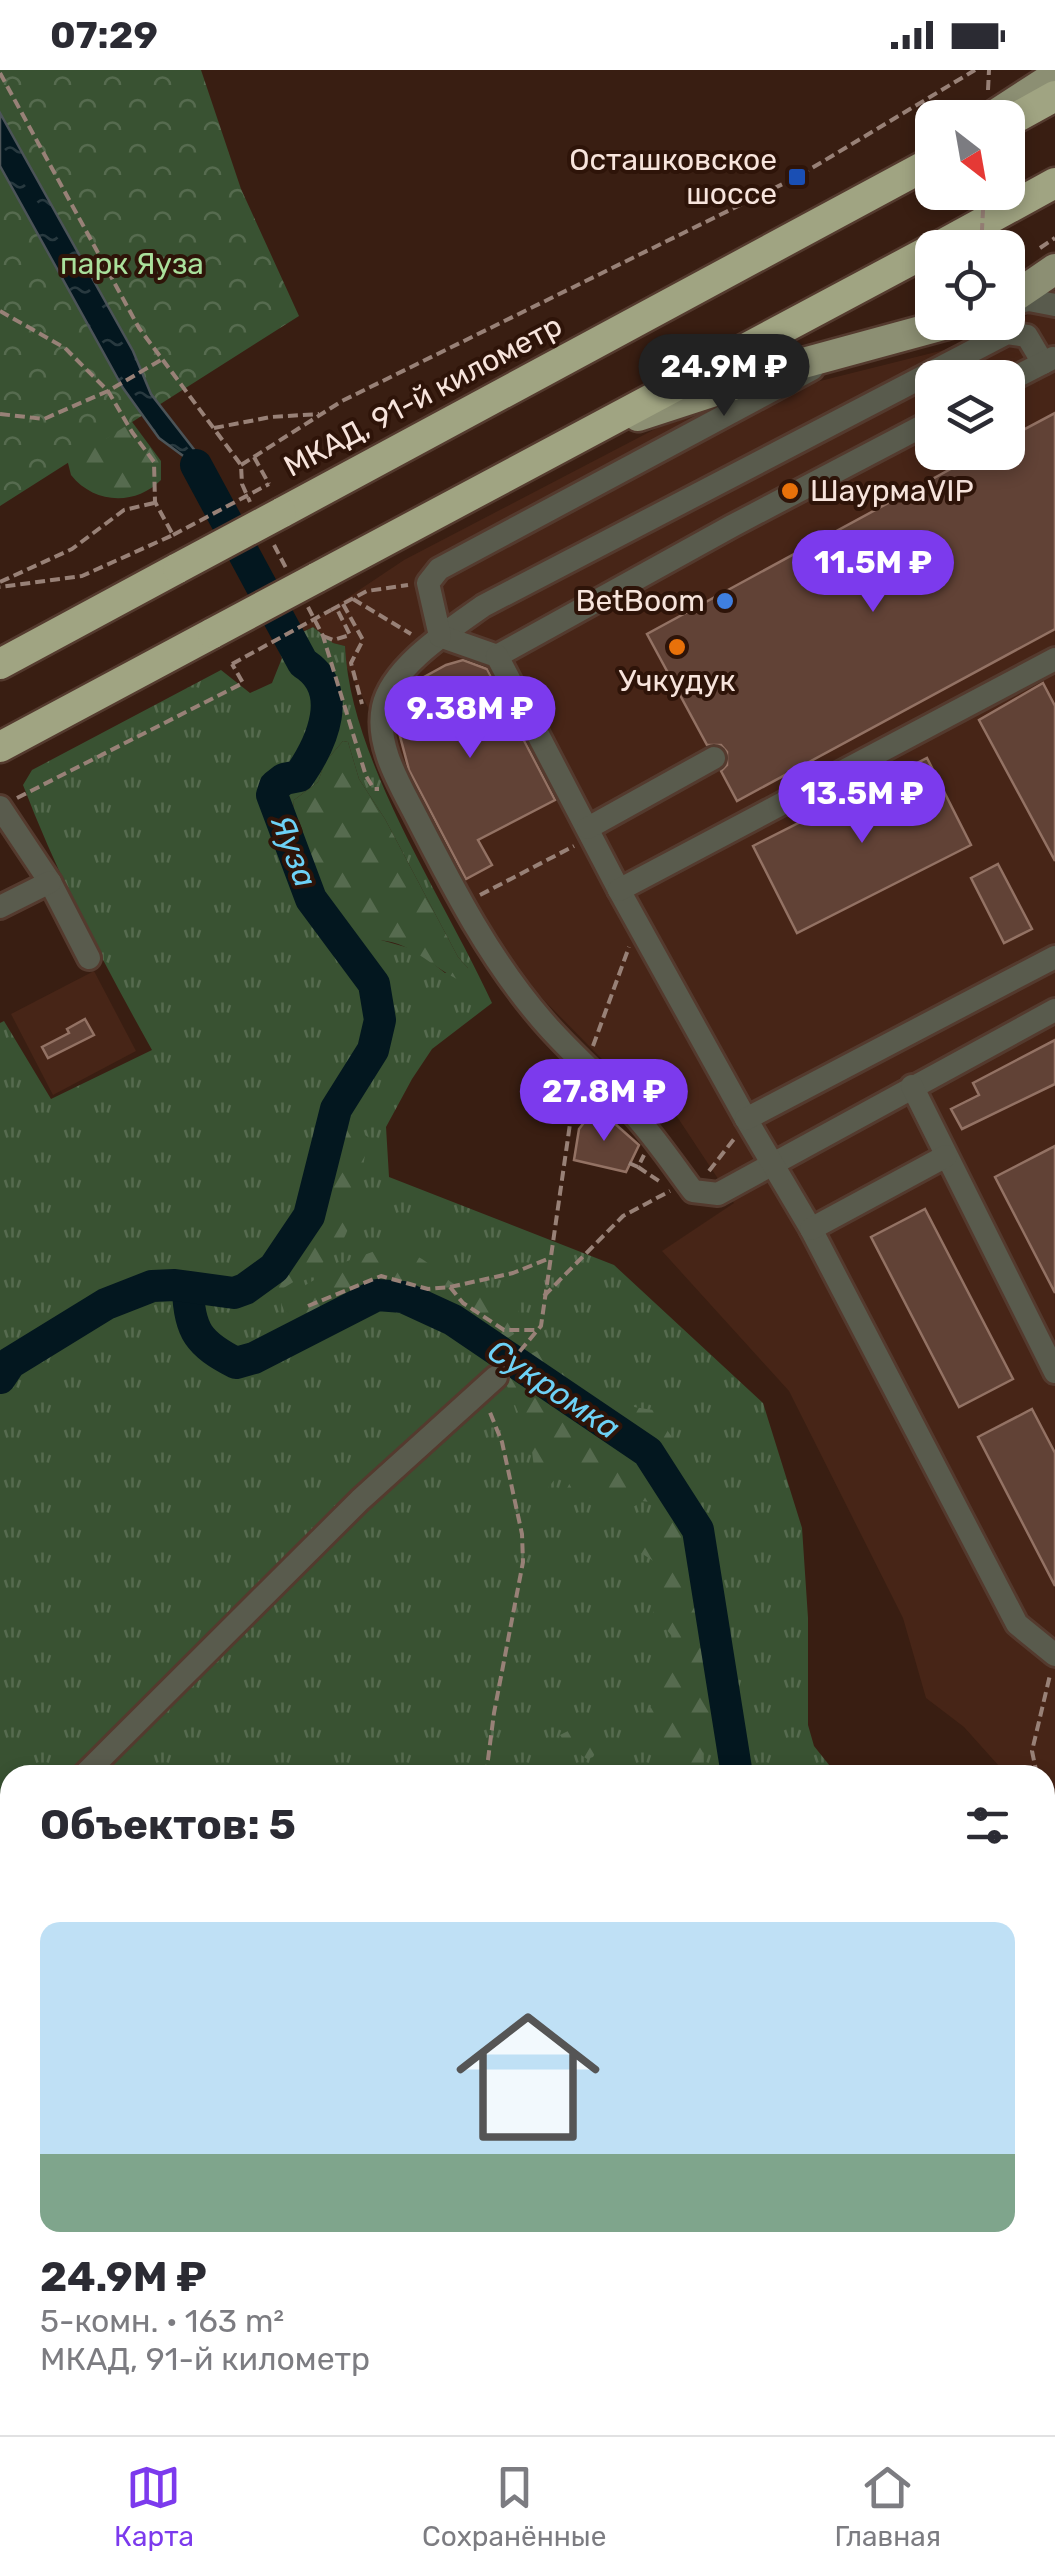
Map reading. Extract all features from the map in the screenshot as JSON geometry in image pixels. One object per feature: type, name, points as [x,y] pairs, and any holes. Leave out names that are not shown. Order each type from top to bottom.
[{"type":"highway","points":[[1025,113],[1055,96]]},
{"type":"highway","name":"МКАД, 91-й километр","points":[[0,664],[915,168]]},
{"type":"highway","points":[[968,230],[1055,183]]},
{"type":"highway","points":[[0,746],[915,258]]},
{"type":"main road","points":[[1018,100],[1055,76]]},
{"type":"main road","points":[[1025,291],[1055,269]]},
{"type":"main road","points":[[592,430],[786,368],[915,333]]},
{"type":"lane","points":[[1025,300],[1055,305]]},
{"type":"lane","points":[[1025,372],[1049,360],[1028,336],[1007,333],[482,606],[435,641],[399,676],[382,710],[384,744],[462,904],[512,982],[542,1020],[637,1118],[682,1190],[718,1194],[1055,1010]]},
{"type":"lane","points":[[435,641],[428,582],[439,569],[842,354]]},
{"type":"lane","points":[[435,641],[497,656],[915,430]]},
{"type":"lane","points":[[497,656],[583,836],[619,890],[746,1120],[765,1168],[811,1229],[1017,1624],[1054,1655]]},
{"type":"lane","points":[[619,890],[1055,659]]},
{"type":"lane","points":[[583,836],[714,758]]},
{"type":"lane","points":[[9,802],[90,958]]},
{"type":"lane","points":[[0,907],[50,882]]},
{"type":"lane","points":[[746,1120],[1055,957]]},
{"type":"lane","points":[[912,1086],[1055,1372]]},
{"type":"lane","points":[[811,1229],[946,1156]]},
{"type":"lane","points":[[93,1765],[360,1500],[488,1385]]},
{"type":"path","points":[[241,465],[324,413],[798,176],[975,70]]},
{"type":"path","points":[[0,73],[139,328],[241,465],[242,484],[268,519],[303,584],[324,636],[366,776]]},
{"type":"path","points":[[0,311],[65,348],[108,391],[154,462],[155,502],[173,535]]},
{"type":"path","points":[[0,414],[44,419],[108,391],[162,358]]},
{"type":"path","points":[[214,428],[271,417],[324,413]]},
{"type":"path","points":[[0,584],[82,576],[173,535],[269,484],[254,457]]},
{"type":"path","points":[[0,584],[72,549],[124,510],[155,502]]},
{"type":"path","points":[[9,802],[243,683],[232,664],[367,591],[428,582]]},
{"type":"path","points":[[353,599],[435,641]]},
{"type":"path","points":[[324,636],[333,640],[350,635],[333,609]]},
{"type":"path","points":[[462,904],[583,836]]},
{"type":"path","points":[[487,1765],[524,1562],[522,1534],[488,1385],[537,1332],[576,1084],[631,941],[640,957]]},
{"type":"path","points":[[544,1296],[623,1216],[682,1190],[737,1134],[765,1168]]},
{"type":"path","points":[[638,1167],[682,1190]]},
{"type":"path","points":[[308,1306],[381,1276],[428,1289],[450,1287],[513,1272],[550,1258]]},
{"type":"path","points":[[450,1287],[463,1303],[504,1330],[537,1332]]},
{"type":"path","points":[[1035,1765],[1032,1751],[1054,1655]]},
{"type":"shaded area","points":[[1055,300],[1055,1765],[998,1765],[964,1727],[926,1698],[903,1618],[789,1391],[662,1251],[734,1203],[672,1109],[658,1116],[530,986],[489,935],[346,666],[345,646],[333,643],[313,627],[289,637],[404,560],[680,416],[982,340],[1025,340],[1025,316]]},
{"type":"shaded area","points":[[94,971],[136,1051],[53,1095],[11,1014]]},
{"type":"green space","name":"парк Яуза","points":[[0,70],[201,70],[241,189],[299,316],[0,506]]},
{"type":"green space","points":[[0,191],[121,407],[161,461],[161,480],[139,494],[103,496],[80,485],[71,475]]},
{"type":"green space","points":[[313,627],[333,643],[345,646],[363,736],[381,782],[492,1003],[432,1049],[412,1079],[386,1127],[389,1177],[614,1265],[763,1403],[802,1528],[808,1618],[808,1725],[814,1746],[829,1765],[0,1765],[0,1023],[4,1021],[51,1099],[152,1050],[83,920],[23,785],[32,770],[221,670],[250,693],[272,683],[282,658],[276,645]],"holes":[[[343,741],[348,742],[359,779],[385,819],[458,957],[468,968],[445,973],[416,950],[374,938],[322,897],[292,818],[294,800],[318,782],[325,762]]]},
{"type":"green space","points":[[343,741],[348,742],[359,779],[385,819],[458,957],[468,968],[463,982],[402,946],[358,941],[322,897],[292,818],[294,800],[318,782],[325,762]]},
{"type":"green space","points":[[341,1121],[368,1137],[349,1227],[331,1256],[271,1296],[263,1286],[306,1243],[327,1199]]},
{"type":"green space","points":[[383,1248],[417,1257],[461,1287],[495,1290],[510,1297],[519,1306],[517,1332],[502,1342],[431,1296],[383,1285],[350,1296],[290,1326],[280,1300],[345,1262]]},
{"type":"green space","points":[[548,1346],[602,1402],[653,1410],[693,1467],[689,1501],[718,1540],[719,1552],[695,1575],[695,1599],[720,1626],[701,1654],[739,1686],[746,1709],[729,1725],[706,1727],[702,1765],[673,1765],[674,1757],[654,1745],[644,1725],[675,1640],[653,1613],[666,1569],[630,1546],[634,1534],[665,1516],[665,1504],[642,1501],[616,1519],[590,1497],[570,1507],[560,1502],[576,1471],[568,1463],[547,1489],[536,1485],[531,1443],[505,1381],[528,1355]]},
{"type":"green space","points":[[572,1729],[590,1733],[599,1746],[593,1757],[587,1759],[566,1745],[560,1735]]},
{"type":"water","points":[[0,113],[133,351],[151,394],[210,470],[223,502],[206,510],[186,458],[159,438],[123,388],[0,166]]},
{"type":"building","points":[[1055,413],[1055,629],[737,801],[721,771],[727,765],[727,752],[721,745],[707,745],[647,634],[949,470],[1025,470],[1025,429]]},
{"type":"building","points":[[463,660],[487,669],[555,800],[478,840],[492,865],[466,879],[409,770],[397,725],[428,706],[415,682]]},
{"type":"building","points":[[1043,683],[1055,706],[1055,861],[979,720]]},
{"type":"building","points":[[927,758],[971,845],[797,933],[753,846]]},
{"type":"building","points":[[998,864],[1032,929],[1004,943],[971,878]]},
{"type":"building","points":[[85,1019],[94,1035],[48,1058],[42,1047],[69,1033],[67,1029]]},
{"type":"building","points":[[1055,1040],[1055,1084],[962,1129],[951,1109],[979,1095],[973,1083]]},
{"type":"building","points":[[596,1107],[639,1145],[626,1172],[574,1160],[579,1129]]},
{"type":"building","points":[[1055,1146],[1055,1293],[995,1177]]},
{"type":"building","points":[[925,1209],[1013,1379],[959,1407],[871,1237]]},
{"type":"building","points":[[1032,1409],[1055,1453],[1055,1586],[978,1437]]},
{"type":"waterway","name":"Яуза","points":[[0,1378],[10,1363],[106,1304],[152,1286],[234,1293],[274,1268],[309,1216],[336,1109],[373,1050],[380,1020],[374,984],[311,899],[272,795],[284,779],[299,776],[315,748],[326,717],[324,687],[303,663],[196,465]]},
{"type":"waterway","name":"Сукромка","points":[[188,1289],[198,1335],[236,1363],[254,1358],[377,1295],[403,1297],[453,1320],[648,1452],[698,1530],[735,1765]]},
{"type":"waterway","name":"Яуза","points":[[0,2379],[0,2395]]},
{"type":"place","name":"Осташковское шоссе","points":[[797,177]]},
{"type":"place","name":"ШаурмаVIP","points":[[790,491]]},
{"type":"place","name":"BetBoom","points":[[725,601]]},
{"type":"place","name":"Учкудук","points":[[677,647]]}]
